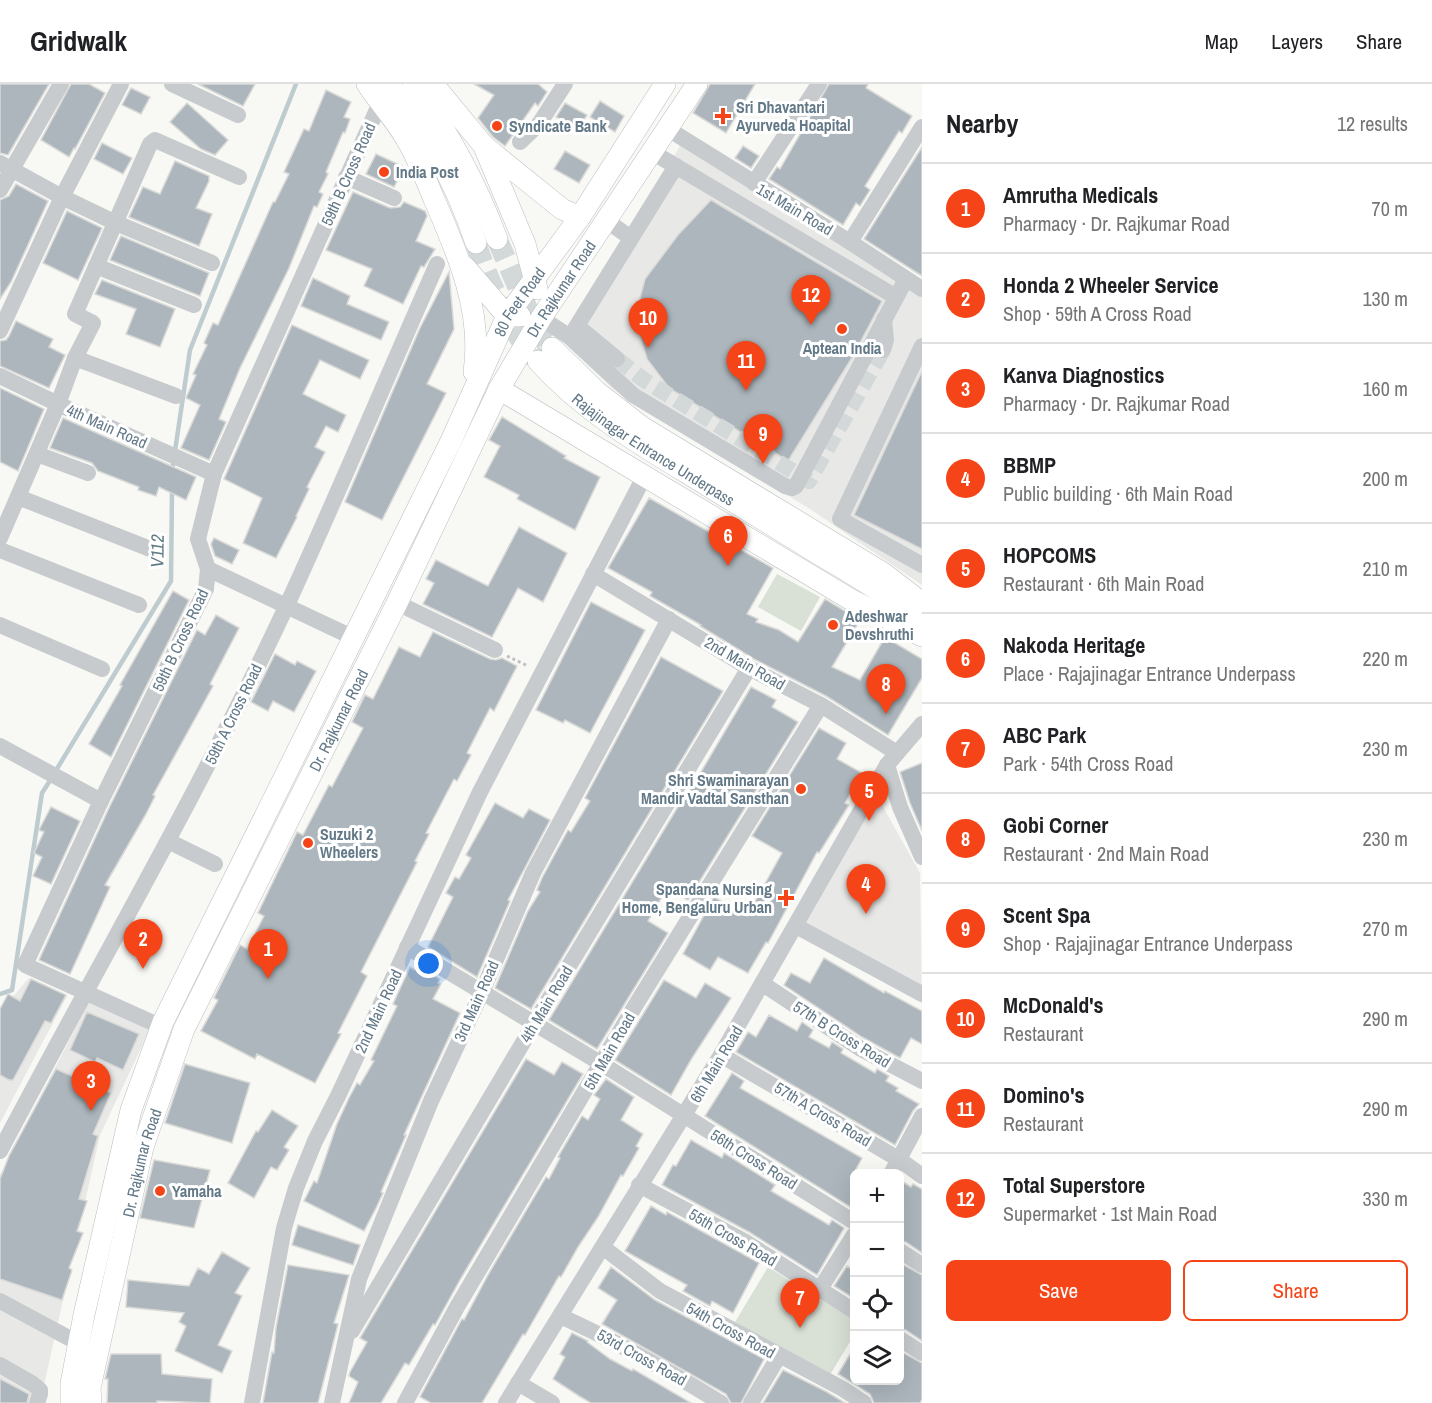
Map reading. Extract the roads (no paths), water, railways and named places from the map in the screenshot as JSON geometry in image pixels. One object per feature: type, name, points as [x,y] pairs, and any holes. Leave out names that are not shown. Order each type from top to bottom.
[{"type":"main road","points":[[367,84],[413,116],[449,175],[476,243]]},
{"type":"main road","points":[[413,84],[451,137],[497,239]]},
{"type":"main road","points":[[433,84],[484,146],[562,209],[580,217]]},
{"type":"main road","name":"Dr. Rajkumar Road","points":[[580,217],[665,84]]},
{"type":"main road","name":"Dr. Rajkumar Road","points":[[91,1403],[90,1388],[144,1148],[184,1029],[397,603],[499,389],[541,318],[697,84]]},
{"type":"main road","points":[[384,94],[419,163],[459,258],[472,303],[477,351],[471,396]]},
{"type":"main road","points":[[459,258],[507,316],[541,318],[535,279],[525,244],[484,146]]},
{"type":"main road","name":"80 Feet Road","points":[[471,396],[507,316],[580,217]]},
{"type":"main road","name":"Rajajinagar Entrance Underpass","points":[[559,343],[588,385],[642,427],[883,573],[922,603]]},
{"type":"main road","name":"Rajajinagar Entrance Underpass","points":[[559,343],[574,396],[624,434],[866,583],[909,613],[922,630]]},
{"type":"main road","points":[[499,389],[850,599],[922,636]]},
{"type":"main road","name":"Dr. Rajkumar Road","points":[[71,1403],[71,1384],[84,1315],[131,1110],[162,1027],[452,441],[471,396]]},
{"type":"street","points":[[0,190],[6,166],[61,84]]},
{"type":"street","points":[[0,331],[62,197],[121,84]]},
{"type":"street","points":[[172,84],[237,115]]},
{"type":"street","points":[[520,142],[539,124],[565,84]]},
{"type":"street","points":[[754,183],[819,84]]},
{"type":"street","name":"59th B Cross Road","points":[[162,1027],[25,965],[101,801],[206,589],[208,568],[198,539],[214,474],[384,94]]},
{"type":"street","points":[[850,242],[922,128]]},
{"type":"street","name":"1st Main Road","points":[[668,129],[922,289]]},
{"type":"street","points":[[0,538],[58,404],[75,358],[93,323],[75,314],[150,144],[155,140],[239,177]]},
{"type":"street","points":[[652,152],[896,297]]},
{"type":"street","points":[[6,166],[116,223],[212,263]]},
{"type":"street","points":[[559,343],[631,238],[676,166]]},
{"type":"street","points":[[346,177],[394,198]]},
{"type":"street","points":[[607,221],[631,238]]},
{"type":"street","name":"59th A Cross Road","points":[[0,1151],[84,992],[187,806],[287,605],[437,264]]},
{"type":"street","points":[[96,266],[194,305]]},
{"type":"street","points":[[541,318],[559,343],[633,395],[784,486],[792,488],[796,486],[906,279]]},
{"type":"street","points":[[883,350],[886,340],[884,319]]},
{"type":"street","points":[[559,343],[617,359]]},
{"type":"street","points":[[922,346],[840,519],[922,565]]},
{"type":"street","points":[[75,358],[176,396]]},
{"type":"street","name":"4th Main Road","points":[[0,375],[58,404],[214,474]]},
{"type":"street","points":[[36,453],[88,473]]},
{"type":"street","name":"2nd Main Road","points":[[252,1403],[284,1228],[296,1188],[315,1141],[480,792],[644,477]]},
{"type":"street","points":[[18,496],[158,552]]},
{"type":"street","points":[[0,550],[139,605]]},
{"type":"street","points":[[208,568],[354,638]]},
{"type":"street","name":"2nd Main Road","points":[[593,574],[749,668],[821,705],[892,759]]},
{"type":"street","points":[[397,603],[495,650]]},
{"type":"street","name":"3rd Main Road","points":[[332,1403],[359,1279],[430,1101],[482,992],[533,873],[669,619]]},
{"type":"street","points":[[0,625],[102,669]]},
{"type":"street","name":"4th Main Road","points":[[344,1342],[749,668]]},
{"type":"street","name":"5th Main Road","points":[[405,1403],[457,1307],[635,1006],[821,705]]},
{"type":"street","name":"6th Main Road","points":[[506,1403],[604,1248],[639,1185],[685,1116],[892,759],[922,724]]},
{"type":"street","points":[[0,746],[101,801]]},
{"type":"street","points":[[892,759],[900,807],[922,857]]},
{"type":"street","points":[[168,841],[214,864]]},
{"type":"street","points":[[796,926],[922,994]]},
{"type":"street","name":"56th Cross Road","points":[[407,947],[602,1064],[850,1219]]},
{"type":"street","name":"57th B Cross Road","points":[[763,984],[861,1048],[922,1081]]},
{"type":"street","name":"57th A Cross Road","points":[[721,1055],[895,1167],[922,1176]]},
{"type":"street","points":[[895,1167],[922,1116]]},
{"type":"street","name":"55th Cross Road","points":[[639,1185],[744,1241],[850,1308]]},
{"type":"street","points":[[820,1289],[850,1243]]},
{"type":"street","name":"54th Cross Road","points":[[604,1248],[660,1291],[843,1389],[864,1403]]},
{"type":"street","points":[[904,1254],[922,1265]]},
{"type":"street","points":[[0,1301],[80,1344]]},
{"type":"street","name":"53rd Cross Road","points":[[560,1316],[600,1334],[721,1403]]},
{"type":"street","points":[[904,1342],[922,1353]]},
{"type":"street","points":[[751,1403],[779,1356]]},
{"type":"street","points":[[0,1365],[36,1387],[40,1394],[37,1403]]},
{"type":"street","points":[[518,1383],[552,1403]]},
{"type":"waterway","name":"V112","points":[[172,471],[190,350],[296,84]]},
{"type":"waterway","name":"V112","points":[[55,772],[171,581],[172,489]]},
{"type":"waterway","name":"V112","points":[[0,994],[12,990],[42,793],[51,779]]},
{"type":"tunnel","points":[[497,239],[537,331],[552,348]]},
{"type":"tunnel","points":[[476,243],[501,304],[517,335],[535,358]]},
{"type":"tunnel","points":[[617,359],[644,380],[809,481],[883,350]]},
{"type":"place","name":"Sri Dhavantari Ayurveda Hoapital","points":[[723,116]]},
{"type":"place","name":"Syndicate Bank","points":[[497,126]]},
{"type":"place","name":"India Post","points":[[384,172]]},
{"type":"place","name":"Total Superstore","points":[[811,325]]},
{"type":"place","name":"Aptean India","points":[[842,329]]},
{"type":"place","name":"McDonald's","points":[[648,348]]},
{"type":"place","name":"Domino's","points":[[746,391]]},
{"type":"place","name":"Scent Spa","points":[[763,464]]},
{"type":"place","name":"Nakoda Heritage","points":[[728,566]]},
{"type":"place","name":"Adeshwar Devshruthi","points":[[833,625]]},
{"type":"place","name":"Gobi Corner","points":[[886,714]]},
{"type":"place","name":"Shri Swaminarayan Mandir Vadtal Sansthan","points":[[801,789]]},
{"type":"place","name":"HOPCOMS","points":[[869,821]]},
{"type":"place","name":"Suzuki 2 Wheelers","points":[[308,843]]},
{"type":"place","name":"Spandana Nursing Home, Bengaluru Urban","points":[[786,898]]},
{"type":"place","name":"BBMP","points":[[866,914]]},
{"type":"place","name":"Honda 2 Wheeler Service","points":[[143,969]]},
{"type":"place","name":"Amrutha Medicals","points":[[268,979]]},
{"type":"place","name":"Kanva Diagnostics","points":[[91,1111]]},
{"type":"place","name":"Yamaha","points":[[160,1191]]},
{"type":"place","name":"ABC Park","points":[[800,1328]]}]
